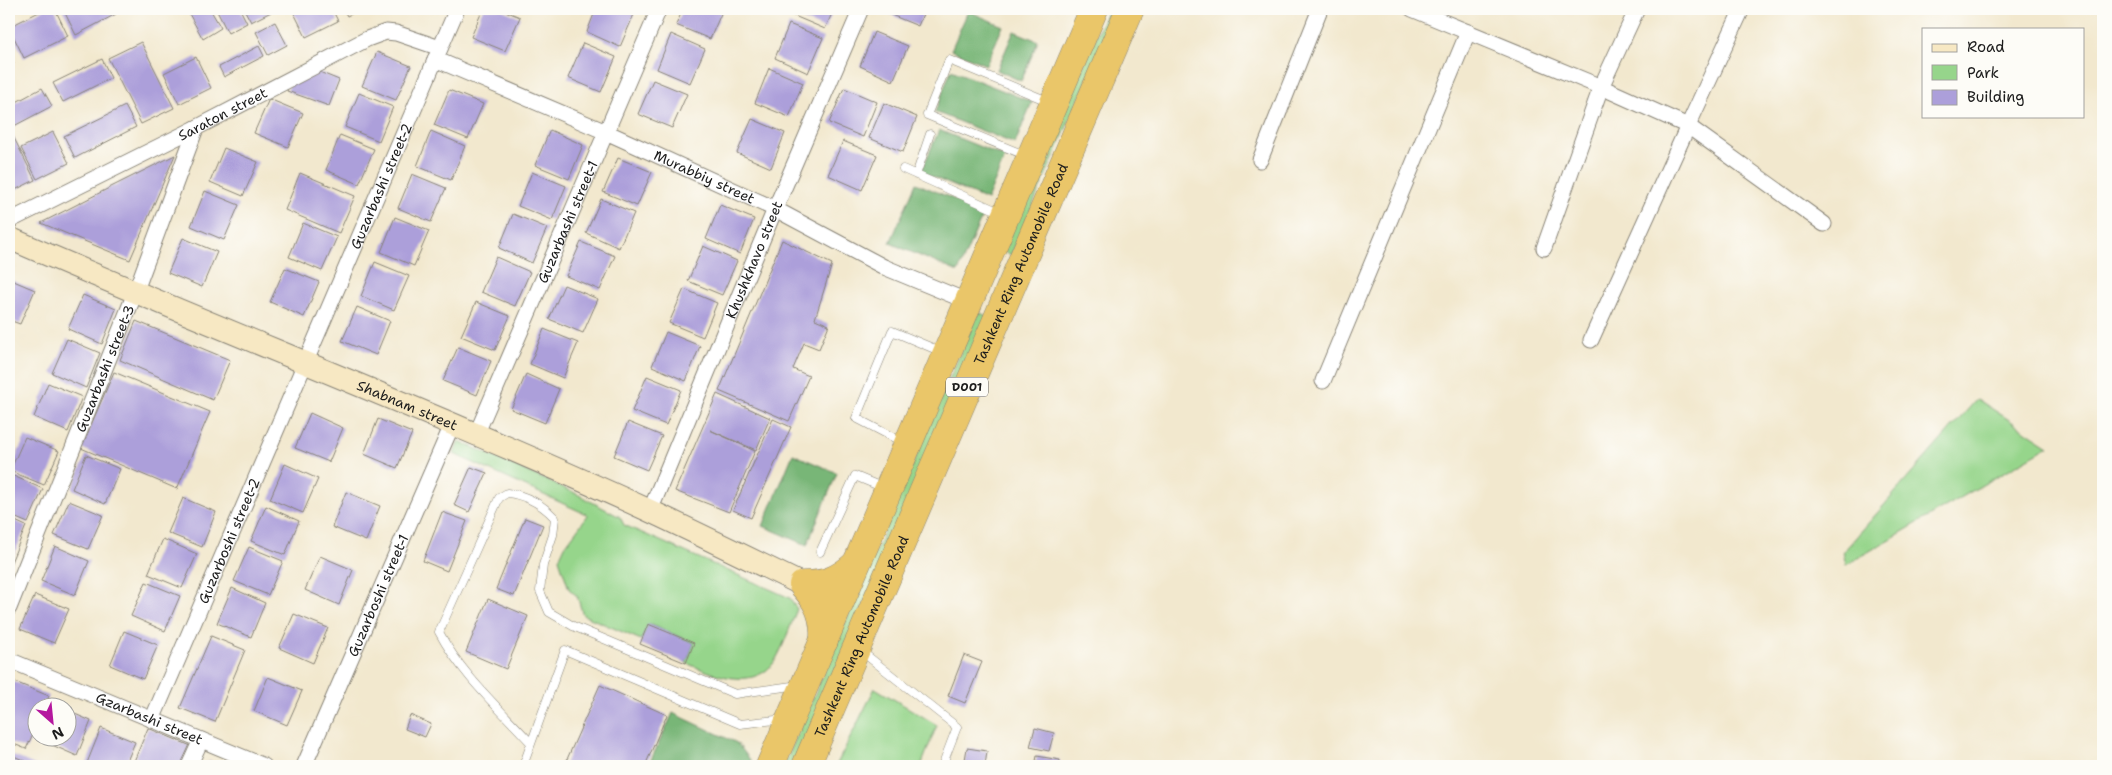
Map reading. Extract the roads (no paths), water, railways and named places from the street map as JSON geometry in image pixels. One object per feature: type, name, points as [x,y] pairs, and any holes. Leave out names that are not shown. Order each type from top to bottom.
[{"type":"highway","name":"D001","points":[[770,766],[1094,9]]},
{"type":"highway","name":"Tashkent Ring Automobile Road","points":[[806,766],[1130,9]]},
{"type":"highway","points":[[973,292],[1007,294]]},
{"type":"highway","points":[[803,585],[818,585],[832,582],[856,564]]},
{"type":"highway","points":[[803,585],[814,596],[820,609],[824,625],[824,641]]},
{"type":"street","name":"Guzarbashi street-2","points":[[306,363],[458,9]]},
{"type":"street","name":"Guzarbashi street-1","points":[[476,435],[659,9]]},
{"type":"street","name":"Khushkhavo street","points":[[650,511],[775,209],[861,9]]},
{"type":"street","points":[[1260,160],[1320,9]]},
{"type":"street","points":[[1412,9],[1601,87],[1688,126],[1824,224]]},
{"type":"street","points":[[1544,248],[1601,87],[1637,9]]},
{"type":"street","points":[[1591,340],[1742,9]]},
{"type":"street","name":"Saraton street","points":[[9,221],[196,128],[367,39],[386,32],[405,34],[438,53]]},
{"type":"street","points":[[1323,381],[1468,32]]},
{"type":"street","name":"Murabbiy street","points":[[438,53],[775,209],[884,267],[973,292]]},
{"type":"street","name":"Guzarbashi street-3","points":[[9,608],[136,293],[196,128]]},
{"type":"street","name":"Shabnam street","points":[[9,238],[476,435],[650,511],[803,585]]},
{"type":"street","name":"Guzarboshi street-2","points":[[152,720],[306,363]]},
{"type":"street","name":"Guzarboshi street-1","points":[[304,766],[452,425]]},
{"type":"street","name":"Gzarbashi street","points":[[9,660],[264,766]]},
{"type":"street","points":[[189,766],[201,740]]},
{"type":"lane","points":[[1031,158],[927,115],[949,60],[1054,104]]},
{"type":"lane","points":[[916,175],[930,134]]},
{"type":"lane","points":[[903,169],[1006,215]]},
{"type":"lane","points":[[908,445],[856,418],[892,331],[946,354]]},
{"type":"lane","points":[[820,552],[855,476],[888,490]]},
{"type":"lane","points":[[531,742],[466,671],[448,649],[439,632],[500,498],[507,493],[517,494],[544,506],[555,518],[553,535],[543,565],[540,591],[549,612],[573,626],[735,694],[806,683]]},
{"type":"lane","points":[[856,647],[958,727],[942,766]]},
{"type":"lane","points":[[523,766],[565,650],[740,724],[790,718]]}]
